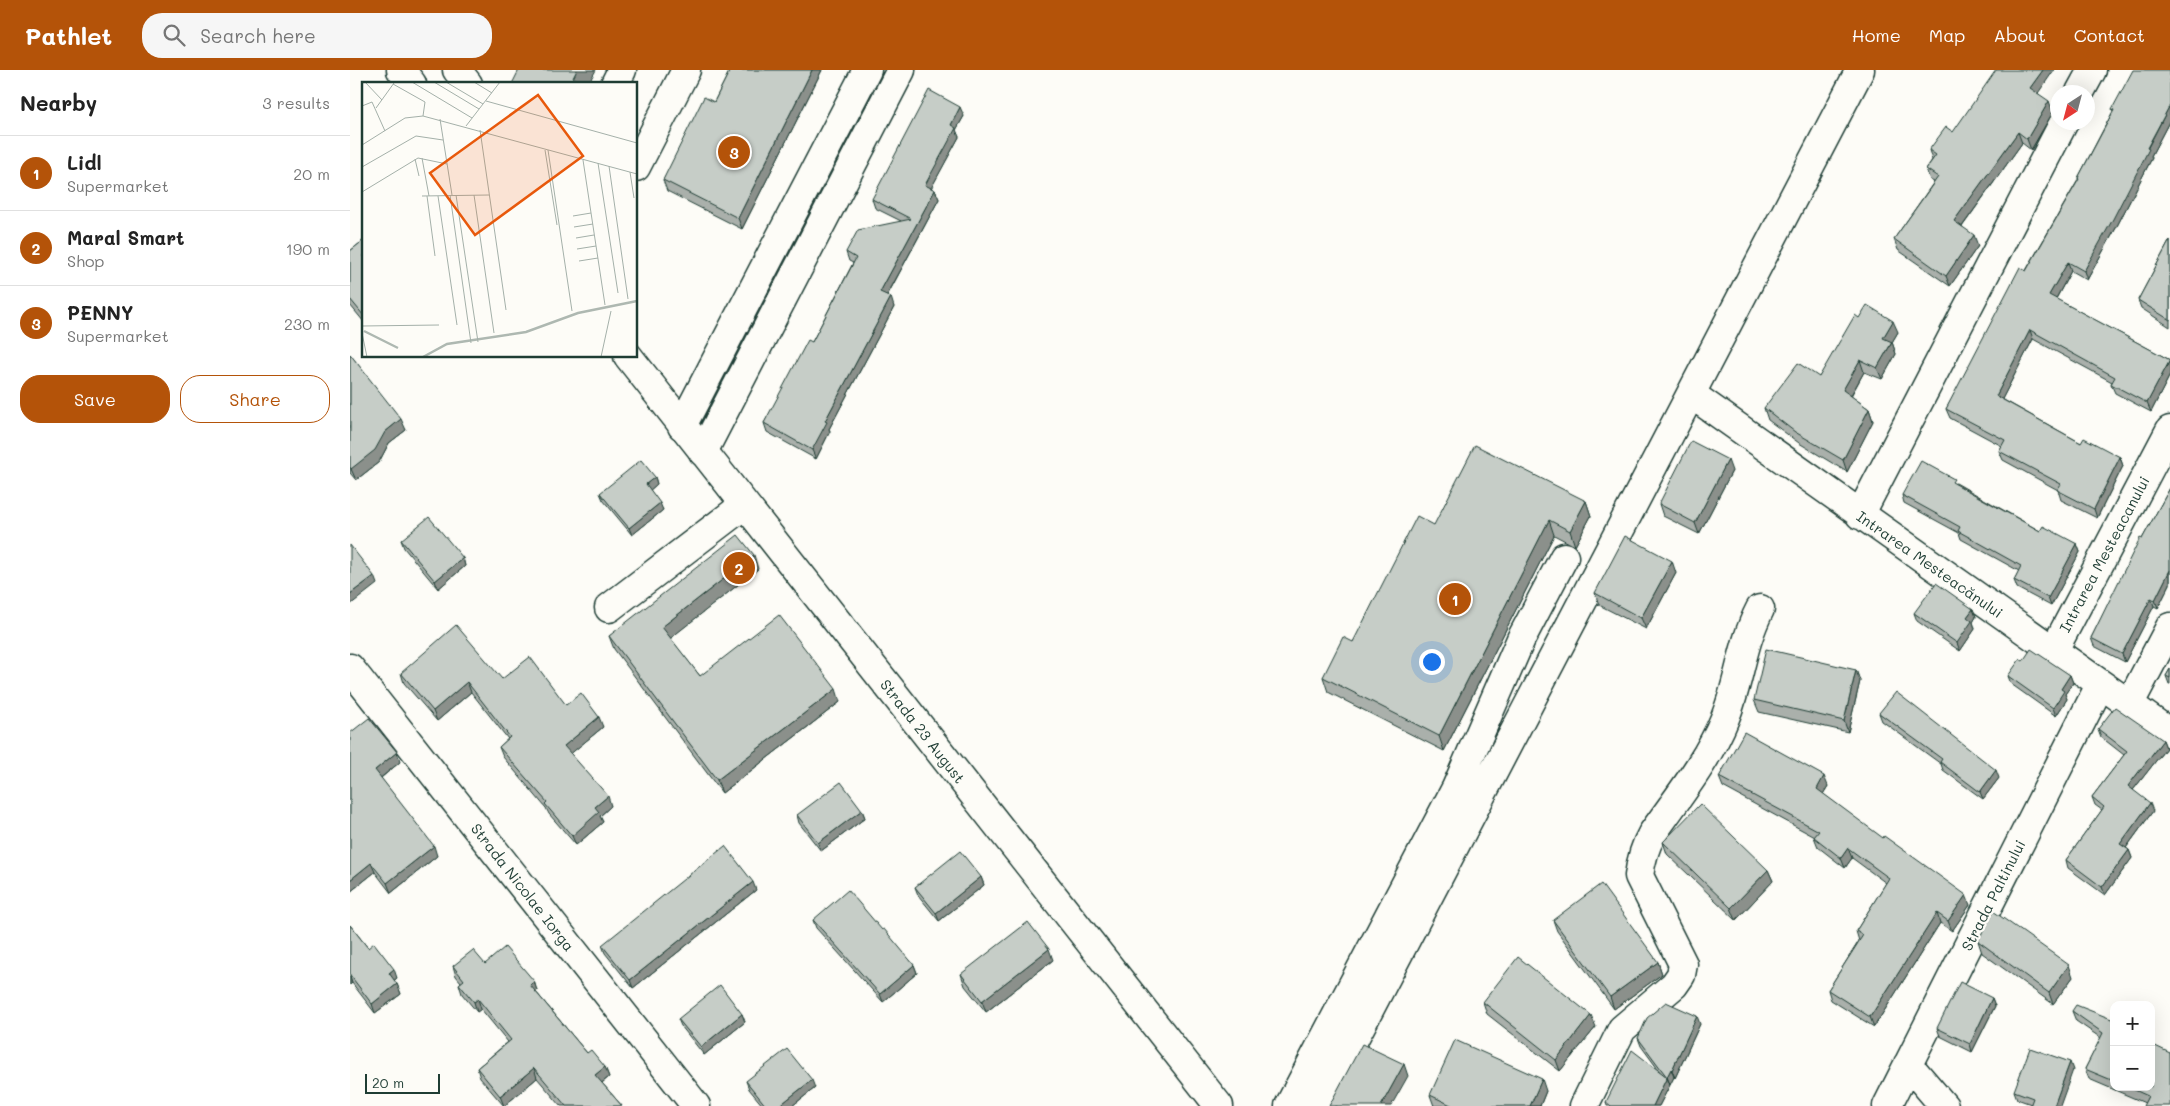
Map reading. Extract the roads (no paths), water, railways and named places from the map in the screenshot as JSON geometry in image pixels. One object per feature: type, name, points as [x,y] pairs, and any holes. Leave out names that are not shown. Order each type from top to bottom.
[{"type":"street","points":[[401,70],[410,82]]},
{"type":"street","points":[[457,70],[466,82]]},
{"type":"street","points":[[616,82],[622,70]]},
{"type":"street","points":[[638,163],[686,70]]},
{"type":"street","points":[[682,426],[867,70]]},
{"type":"street","points":[[703,452],[901,70]]},
{"type":"street","points":[[1319,1106],[1860,70]]},
{"type":"street","points":[[2084,85],[2092,70]]},
{"type":"street","points":[[1860,515],[2060,130]]},
{"type":"street","name":"Strada 23 August","points":[[630,358],[1220,1106]]},
{"type":"street","name":"Intrarea Mesteacănului","points":[[1691,394],[2170,733]]},
{"type":"street","name":"Intrarea Mesteacanului","points":[[2053,652],[2170,430]]},
{"type":"street","points":[[609,608],[744,505]]},
{"type":"street","points":[[1289,1106],[1456,788],[1521,639],[1564,557]]},
{"type":"street","points":[[1584,1106],[1622,1029],[1674,985],[1681,975],[1683,964],[1639,876],[1640,862],[1644,848],[1652,834],[1712,746],[1726,717],[1749,629],[1760,609]]},
{"type":"street","points":[[2129,705],[2170,627]]},
{"type":"street","name":"Strada Nicolae Iorga","points":[[350,668],[696,1106]]},
{"type":"street","name":"Strada Paltinului","points":[[1887,1106],[2100,685]]},
{"type":"street","points":[[1908,1064],[1944,1106]]},
{"type":"place","name":"PENNY","points":[[734,152]]},
{"type":"place","name":"Maral Smart","points":[[739,568]]},
{"type":"place","name":"Lidl","points":[[1455,599]]}]
